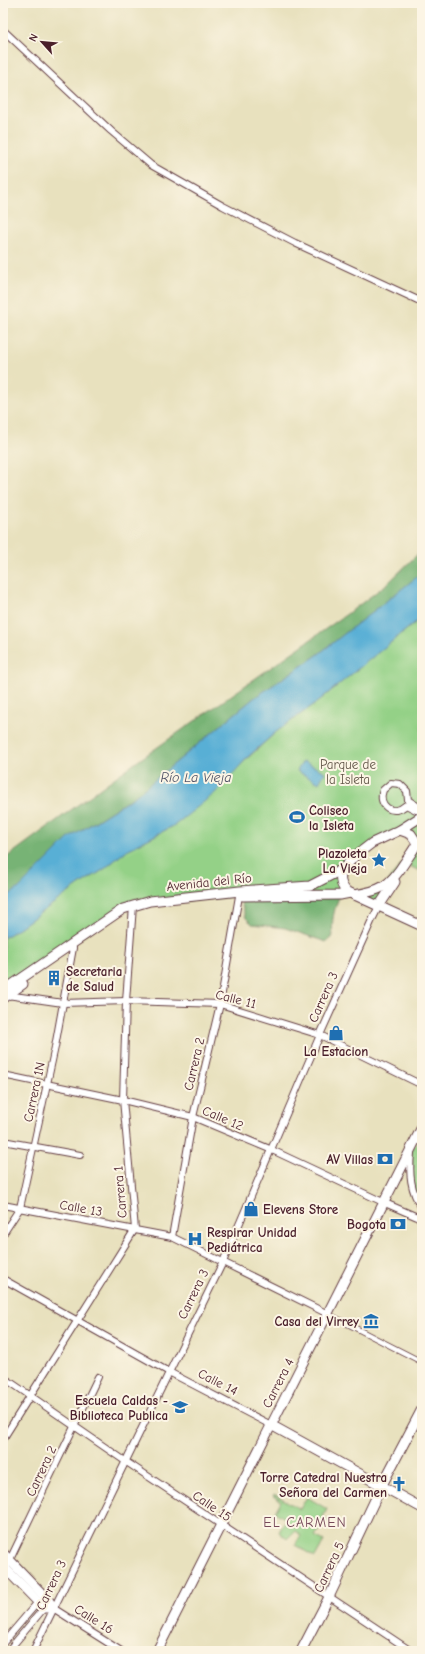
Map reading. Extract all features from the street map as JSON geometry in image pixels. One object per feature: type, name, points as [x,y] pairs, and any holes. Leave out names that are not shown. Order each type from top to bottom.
[{"type":"main road","name":"Avenida del Río","points":[[4,995],[124,912],[146,901],[240,891],[310,886],[343,869],[355,856],[372,843],[400,830],[422,816]]},
{"type":"main road","points":[[400,830],[409,832],[413,836],[417,843],[414,850]]},
{"type":"main road","name":"Avenida del Río","points":[[4,995],[123,909],[147,904],[239,896],[340,895],[375,891],[390,883],[414,850]]},
{"type":"main road","name":"Carrera 3","points":[[380,906],[414,850]]},
{"type":"main road","points":[[343,869],[340,878],[341,883],[343,887],[352,894],[422,926]]},
{"type":"main road","name":"Carrera 4","points":[[157,1651],[220,1524],[385,1203],[422,1127]]},
{"type":"main road","name":"Carrera 5","points":[[301,1651],[329,1598],[382,1485],[422,1408]]},
{"type":"main road","name":"Calle 14","points":[[271,1425],[422,1508]]},
{"type":"main road","name":"Calle 16","points":[[3,1553],[6,1567],[45,1606],[49,1601],[6,1567]]},
{"type":"street","points":[[3,30],[106,126],[151,165],[223,206],[295,243],[422,302]]},
{"type":"street","points":[[391,783],[400,784],[407,791],[407,802],[398,810],[389,809],[382,803],[382,790],[391,783]]},
{"type":"street","points":[[407,802],[422,810]]},
{"type":"street","name":"Carrera 2","points":[[172,1237],[193,1117],[220,1004],[239,896]]},
{"type":"street","name":"Carrera 3","points":[[33,1651],[48,1621],[45,1606],[125,1462],[223,1262],[320,1035],[371,922],[380,906]]},
{"type":"street","name":"Carrera 1","points":[[3,1439],[135,1229],[123,1100],[126,1001],[133,907]]},
{"type":"street","name":"Carrera 1N","points":[[3,1234],[20,1208],[47,1085],[73,948]]},
{"type":"street","name":"Calle 11","points":[[4,995],[63,1003],[126,1001],[220,1004],[320,1035],[422,1085]]},
{"type":"street","name":"Calle 12","points":[[3,1075],[123,1100],[193,1117],[272,1150],[422,1219]]},
{"type":"street","points":[[422,1138],[411,1149],[410,1172],[414,1193],[422,1208]]},
{"type":"street","points":[[3,1142],[34,1146],[80,1155]]},
{"type":"street","name":"Calle 13","points":[[3,1205],[172,1237],[328,1314]]},
{"type":"street","name":"Calle 14","points":[[3,1279],[169,1372],[271,1425]]},
{"type":"street","points":[[328,1314],[422,1362]]},
{"type":"street","name":"Calle 15","points":[[3,1377],[125,1462],[411,1651]]},
{"type":"street","name":"Carrera 2","points":[[6,1567],[98,1377]]},
{"type":"street","points":[[3,1643],[45,1606]]},
{"type":"street","points":[[8,1651],[45,1606]]},
{"type":"street","name":"Calle 16","points":[[45,1606],[121,1651]]},
{"type":"green space","points":[[422,550],[422,574],[316,656],[254,698],[134,797],[68,839],[19,888],[3,899],[3,860],[125,770],[354,609],[388,583]]},
{"type":"green space","name":"Parque de la Isleta","points":[[422,617],[422,870],[418,870],[405,864],[379,906],[354,895],[383,888],[415,847],[409,832],[381,838],[341,874],[350,893],[232,897],[161,903],[123,909],[3,991],[3,938],[103,870],[127,850],[175,825],[276,732],[316,703]]},
{"type":"green space","points":[[340,895],[336,905],[332,926],[333,936],[326,942],[285,928],[252,924],[246,918],[239,896]]},
{"type":"green space","points":[[422,1138],[422,1208],[414,1193],[411,1149]]},
{"type":"green space","points":[[274,1494],[300,1509],[307,1497],[327,1509],[323,1517],[328,1520],[315,1536],[324,1541],[315,1557],[295,1545],[301,1535],[295,1531],[287,1539],[279,1532],[286,1519],[275,1512],[281,1501],[273,1496]]},
{"type":"water","name":"Río La Vieja","points":[[422,573],[422,617],[316,703],[276,732],[249,756],[215,793],[175,825],[127,850],[103,870],[3,938],[3,899],[19,888],[68,839],[134,797],[254,698],[316,656]]},
{"type":"water","points":[[303,761],[325,772],[319,783],[297,771]]},
{"type":"place","name":"Coliseo la Isleta","points":[[297,817]]},
{"type":"place","name":"Plazoleta La Vieja","points":[[379,860]]},
{"type":"place","name":"Secretaria de Salud","points":[[54,978]]},
{"type":"place","name":"La Estacion","points":[[336,1033]]},
{"type":"place","name":"AV Villas","points":[[385,1159]]},
{"type":"place","name":"Elevens Store","points":[[251,1209]]},
{"type":"place","name":"Bogota","points":[[398,1224]]},
{"type":"place","name":"Respirar Unidad Pediátrica","points":[[195,1239]]},
{"type":"place","name":"Casa del Virrey","points":[[371,1321]]},
{"type":"place","name":"Escuela Caldas - Biblioteca Publica","points":[[180,1407]]},
{"type":"place","name":"Torre Catedral Nuestra Señora del Carmen","points":[[399,1484]]},
{"type":"district","name":"EL CARMEN","points":[[305,1522]]}]
